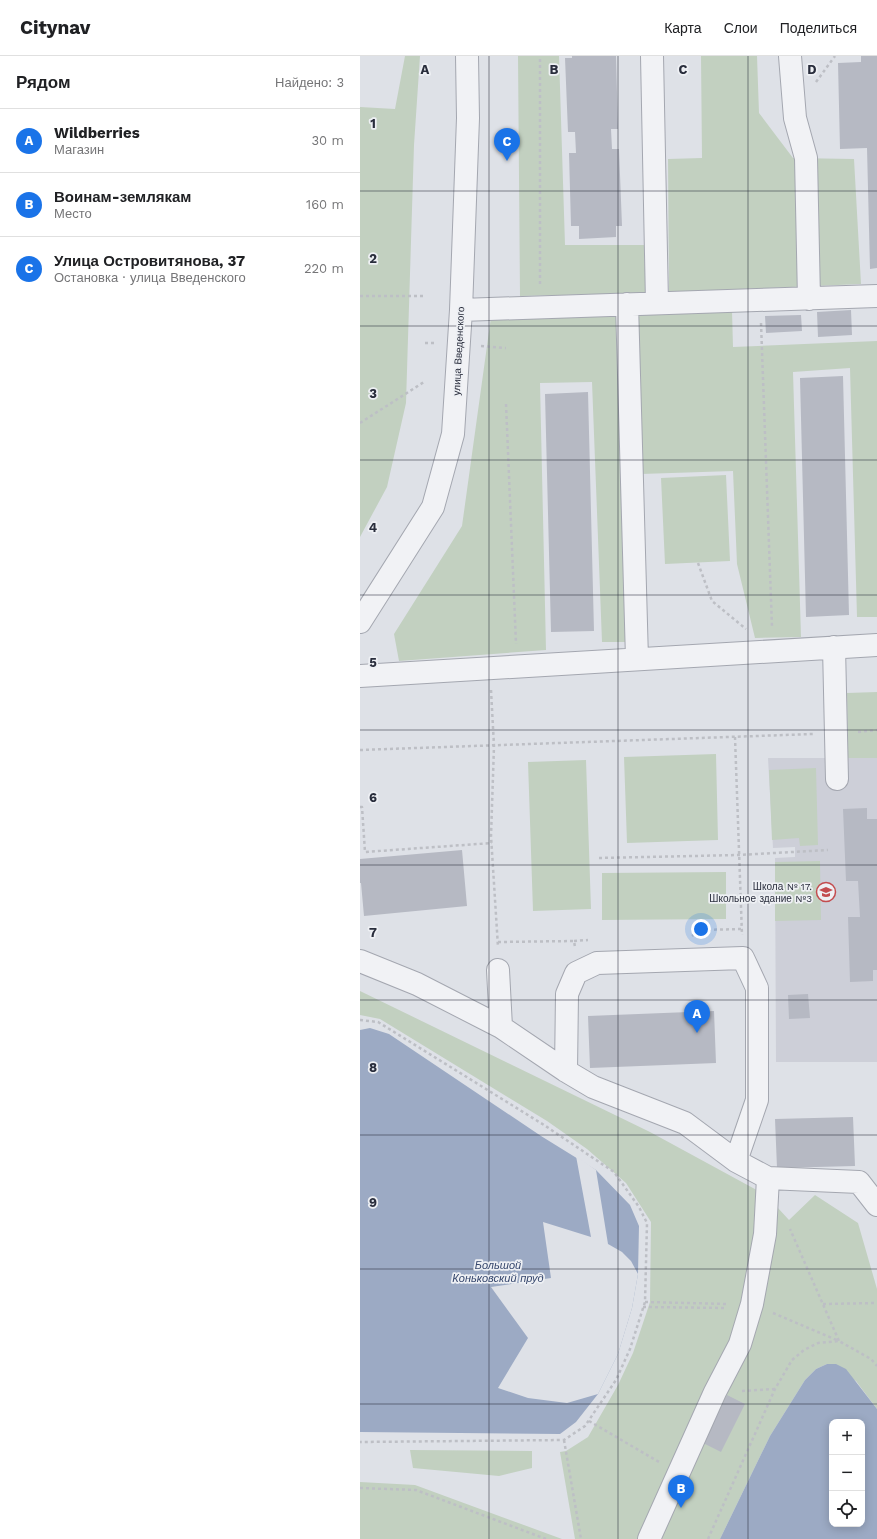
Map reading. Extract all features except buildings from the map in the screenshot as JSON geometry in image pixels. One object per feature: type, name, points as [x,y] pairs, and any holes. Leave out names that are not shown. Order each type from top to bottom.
[{"type":"street","name":"улица Введенского","points":[[360,622],[433,507],[453,434],[468,118],[467,56]]},
{"type":"street","points":[[652,56],[657,304]]},
{"type":"street","points":[[790,56],[795,118],[806,158],[809,299]]},
{"type":"street","points":[[460,310],[877,296]]},
{"type":"street","points":[[627,304],[637,660]]},
{"type":"street","points":[[360,676],[877,645]]},
{"type":"street","points":[[834,647],[837,779]]},
{"type":"street","points":[[566,1071],[567,994],[576,973],[597,963],[743,958],[757,988],[757,1100],[736,1161]]},
{"type":"street","points":[[360,961],[417,984],[501,1027],[566,1071],[594,1087],[685,1123],[736,1161],[768,1178],[868,1182],[877,1205]]},
{"type":"street","points":[[498,970],[501,1027]]},
{"type":"street","points":[[649,1539],[715,1392],[740,1344],[752,1306],[765,1234],[768,1178]]},
{"type":"path","points":[[540,56],[540,307]]},
{"type":"path","points":[[360,296],[425,296]]},
{"type":"path","points":[[760,300],[773,652]]},
{"type":"path","points":[[360,423],[424,382]]},
{"type":"path","points":[[506,404],[517,667]]},
{"type":"path","points":[[698,563],[712,601],[773,652]]},
{"type":"path","points":[[490,668],[494,746],[492,843],[498,942],[498,970]]},
{"type":"path","points":[[360,750],[837,733]]},
{"type":"path","points":[[735,737],[743,958]]},
{"type":"path","points":[[360,807],[362,807],[365,852],[492,843]]},
{"type":"path","points":[[599,858],[739,855],[828,850]]},
{"type":"path","points":[[498,942],[574,941],[576,973]]},
{"type":"path","points":[[360,1020],[378,1022],[544,1125],[614,1172],[639,1207],[647,1223],[645,1302],[630,1349],[616,1380],[585,1426],[564,1440],[360,1442]]},
{"type":"path","points":[[789,1227],[839,1342]]},
{"type":"path","points":[[645,1302],[752,1306],[839,1342],[877,1362]]},
{"type":"path","points":[[823,1304],[877,1303]]},
{"type":"path","points":[[643,1307],[752,1306]]},
{"type":"path","points":[[708,1539],[775,1389],[792,1360],[804,1350],[818,1343],[839,1342]]},
{"type":"path","points":[[871,1359],[877,1366]]},
{"type":"path","points":[[715,1392],[775,1389]]},
{"type":"path","points":[[589,1421],[679,1473]]},
{"type":"path","points":[[564,1440],[581,1539]]},
{"type":"path","points":[[360,1488],[416,1490],[546,1539]]},
{"type":"shaded area","name":"Школа № 17. Школьное здание №3","points":[[768,758],[877,758],[877,1062],[776,1062],[775,858],[795,857],[795,847],[773,848]]},
{"type":"green space","points":[[405,56],[420,56],[414,145],[406,403],[387,487],[360,537],[360,107],[395,109]]},
{"type":"green space","points":[[518,56],[559,56],[565,245],[644,245],[646,293],[520,296]]},
{"type":"green space","points":[[701,56],[757,56],[759,113],[793,158],[854,159],[861,284],[669,292],[668,159],[702,158]]},
{"type":"green space","points":[[732,311],[733,347],[877,341],[877,617],[857,617],[850,368],[793,372],[801,637],[755,638],[737,564],[733,471],[641,474],[637,315]]},
{"type":"green space","points":[[617,312],[626,642],[602,642],[592,382],[540,383],[546,650],[399,661],[394,634],[462,526],[491,317]]},
{"type":"green space","points":[[726,475],[730,561],[665,564],[661,478]]},
{"type":"green space","points":[[877,692],[877,758],[848,758],[847,693]]},
{"type":"green space","points":[[716,754],[718,840],[627,843],[624,757]]},
{"type":"green space","points":[[586,760],[591,909],[533,911],[528,762]]},
{"type":"green space","points":[[816,768],[818,845],[800,846],[799,838],[772,840],[769,770]]},
{"type":"green space","points":[[820,861],[821,920],[775,921],[775,862]]},
{"type":"green space","points":[[726,872],[726,919],[602,920],[602,873]]},
{"type":"green space","points":[[360,991],[650,1132],[766,1195],[789,1220],[815,1195],[858,1223],[877,1289],[877,1409],[856,1381],[827,1364],[816,1369],[805,1380],[770,1436],[720,1539],[575,1539],[560,1452],[566,1451],[588,1437],[618,1385],[633,1353],[650,1302],[651,1222],[626,1183],[587,1149],[547,1121],[380,1019],[360,1015]]},
{"type":"green space","points":[[410,1450],[532,1451],[532,1468],[499,1476],[413,1468]]},
{"type":"green space","points":[[360,1482],[415,1485],[562,1539],[360,1539]]},
{"type":"water","name":"Большой Коньковский пруд","points":[[370,1028],[389,1034],[541,1136],[596,1170],[630,1205],[639,1226],[638,1274],[632,1308],[618,1354],[598,1394],[576,1422],[560,1434],[360,1432],[360,1030]]},
{"type":"water","points":[[827,1364],[836,1364],[846,1369],[877,1409],[877,1539],[720,1539],[770,1436],[805,1380],[816,1369]]},
{"type":"pier","points":[[576,1156],[596,1170],[608,1244],[622,1252],[631,1261],[638,1274],[632,1308],[618,1354],[598,1394],[567,1403],[528,1398],[498,1388],[528,1338],[491,1287],[551,1278],[543,1222],[591,1237]]},
{"type":"place","name":"Улица Островитянова, 37","points":[[507,161]]},
{"type":"place","name":"Школа № 17. Школьное здание №3","points":[[826,892]]},
{"type":"place","name":"Wildberries","points":[[697,1033]]},
{"type":"place","name":"Воинам-землякам","points":[[681,1508]]}]
